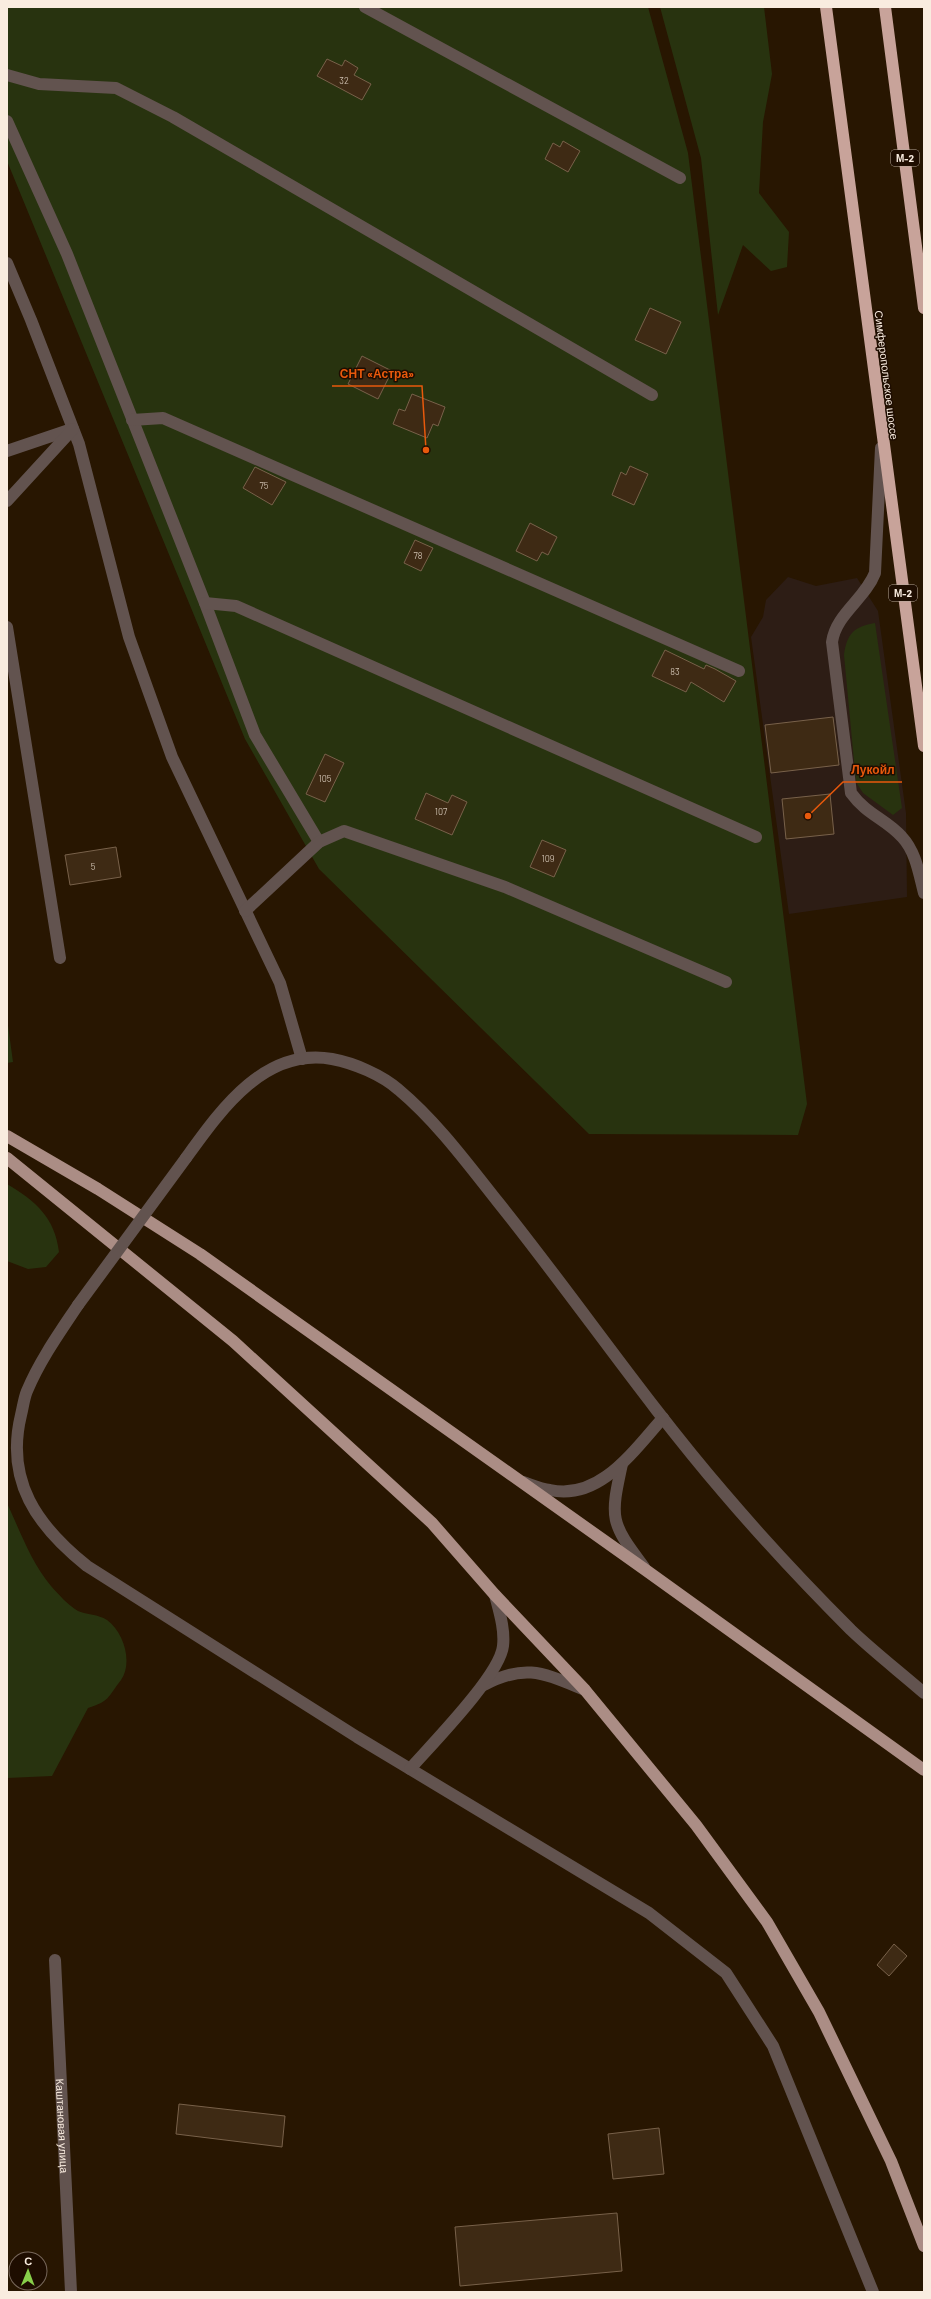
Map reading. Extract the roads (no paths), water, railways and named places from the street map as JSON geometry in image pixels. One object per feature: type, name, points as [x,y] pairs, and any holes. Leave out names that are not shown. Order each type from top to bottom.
[{"type":"highway","name":"Симферопольское шоссе","points":[[826,7],[882,439],[924,746]]},
{"type":"highway","name":"М-2","points":[[885,7],[924,308]]},
{"type":"main road","points":[[7,1136],[98,1189],[200,1254],[647,1571],[924,1770]]},
{"type":"main road","points":[[7,1158],[233,1341],[432,1523],[495,1595],[585,1690],[696,1825],[767,1922],[819,2012],[891,2161],[924,2246]]},
{"type":"street","points":[[365,7],[680,178]]},
{"type":"street","points":[[7,74],[40,84],[116,88],[186,125],[652,395]]},
{"type":"street","points":[[7,121],[66,254],[205,603],[255,735],[319,842]]},
{"type":"street","points":[[7,263],[31,320],[79,444],[129,637],[172,757],[280,983],[302,1059]]},
{"type":"street","points":[[132,420],[163,418],[739,671]]},
{"type":"street","points":[[7,452],[73,429]]},
{"type":"street","points":[[7,501],[73,429]]},
{"type":"street","points":[[882,439],[875,573],[870,586],[837,625],[832,642],[851,793],[860,806],[901,836],[908,844],[913,855],[924,893]]},
{"type":"street","points":[[205,603],[236,606],[756,838]]},
{"type":"street","points":[[7,627],[60,958]]},
{"type":"street","points":[[245,911],[319,842],[344,832],[505,887],[726,982]]},
{"type":"street","points":[[873,2292],[773,2046],[726,1973],[649,1913],[410,1769],[87,1566],[62,1546],[46,1527],[22,1483],[16,1454],[18,1427],[26,1392],[43,1358],[78,1305],[214,1119],[240,1091],[255,1079],[276,1067],[302,1059],[330,1059],[359,1067],[397,1088],[435,1124],[535,1248],[662,1418],[724,1493],[791,1567],[853,1631],[924,1693]]},
{"type":"street","points":[[520,1481],[551,1491],[575,1491],[601,1481],[622,1464],[662,1418]]},
{"type":"street","points":[[622,1464],[615,1498],[614,1518],[620,1536],[647,1571]]},
{"type":"street","points":[[410,1769],[483,1686],[498,1664],[503,1646],[502,1626],[495,1595]]},
{"type":"street","points":[[483,1686],[504,1675],[526,1671],[548,1675],[585,1690]]},
{"type":"street","name":"Каштановая улица","points":[[55,1960],[71,2292]]},
{"type":"place","name":"СНТ «Астра»","points":[[426,450]]},
{"type":"place","name":"Лукойл","points":[[808,816]]}]
